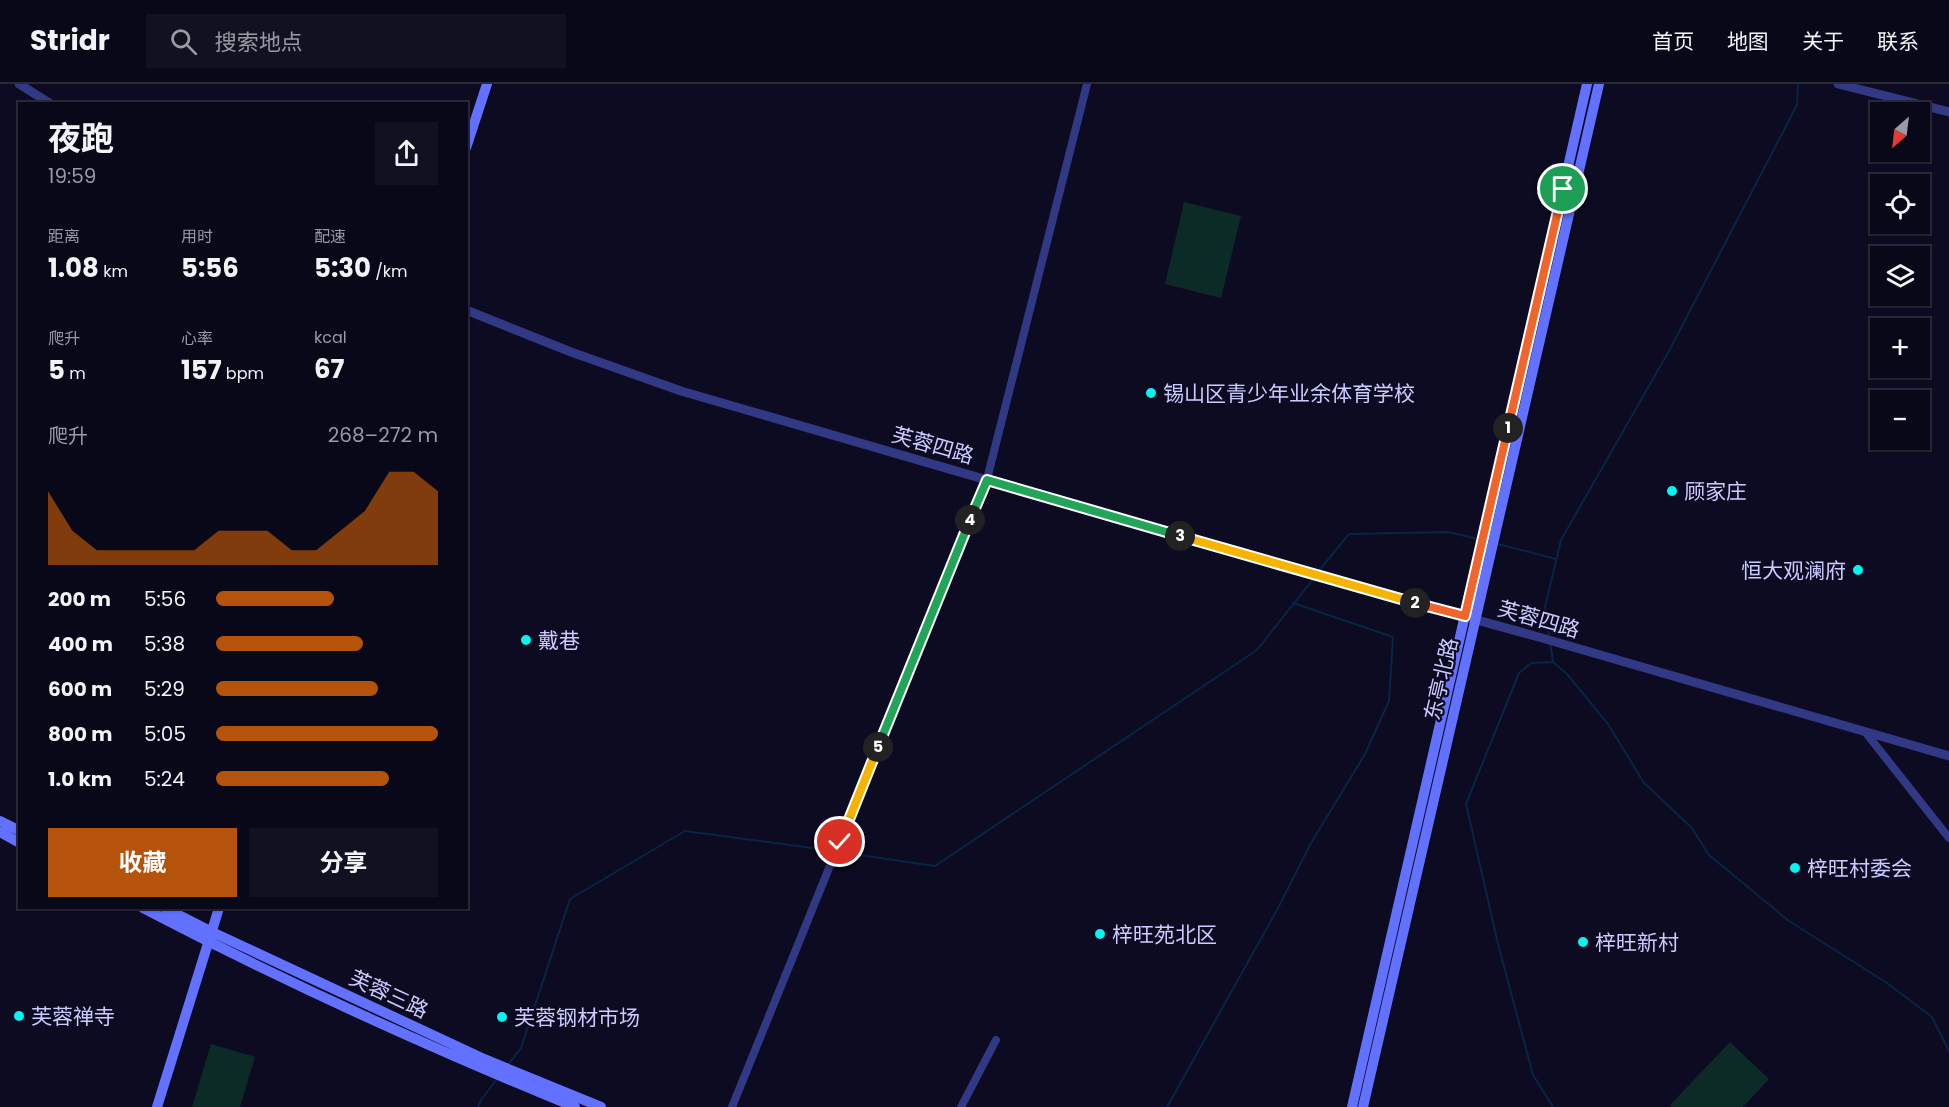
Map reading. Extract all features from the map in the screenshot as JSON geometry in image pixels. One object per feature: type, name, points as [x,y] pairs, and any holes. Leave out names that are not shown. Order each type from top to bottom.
[{"type":"main road","points":[[468,142],[487,84]]},
{"type":"main road","name":"东亭北路","points":[[1363,1107],[1484,555],[1484,530],[1587,84]]},
{"type":"main road","name":"东亭北路","points":[[1484,555],[1496,532],[1601,86]]},
{"type":"main road","name":"东亭北路","points":[[1352,1107],[1470,618]]},
{"type":"main road","points":[[0,821],[18,830]]},
{"type":"main road","points":[[0,832],[18,842]]},
{"type":"main road","name":"芙蓉三路","points":[[145,909],[482,1064],[601,1107]]},
{"type":"main road","name":"芙蓉三路","points":[[167,909],[209,937]]},
{"type":"main road","points":[[157,1107],[219,909]]},
{"type":"main road","name":"芙蓉三路","points":[[521,1080],[574,1107]]},
{"type":"street","points":[[19,84],[48,102]]},
{"type":"street","points":[[732,1107],[987,480],[1087,84]]},
{"type":"street","points":[[1838,84],[1949,112]]},
{"type":"street","name":"芙蓉四路","points":[[468,311],[570,352],[681,391],[1302,572],[1535,636],[1949,756]]},
{"type":"street","points":[[1866,733],[1949,838]]},
{"type":"street","points":[[961,1107],[996,1040]]},
{"type":"green space","points":[[1184,202],[1241,216],[1221,298],[1165,284]]},
{"type":"green space","points":[[1730,1042],[1769,1079],[1743,1107],[1672,1107],[1670,1105]]},
{"type":"green space","points":[[211,1044],[255,1057],[240,1107],[192,1107]]},
{"type":"waterway","points":[[1549,637],[1545,607],[1561,540],[1669,351],[1797,105],[1798,84]]},
{"type":"waterway","points":[[1317,573],[1349,534],[1448,532],[1478,539]]},
{"type":"waterway","points":[[1498,544],[1556,559]]},
{"type":"waterway","points":[[839,852],[935,866],[1257,650],[1314,578]]},
{"type":"waterway","points":[[1167,1107],[1277,910],[1311,843],[1365,754],[1389,701],[1393,637],[1293,603]]},
{"type":"waterway","points":[[1550,642],[1553,662],[1531,663],[1519,673],[1466,804],[1498,944],[1533,1075],[1553,1107]]},
{"type":"waterway","points":[[1553,662],[1567,674],[1608,724],[1644,783],[1692,828],[1709,855],[1789,921],[1887,983],[1932,1017],[1949,1051]]},
{"type":"waterway","points":[[508,1065],[521,1048],[570,899],[685,831],[834,851]]},
{"type":"waterway","points":[[478,1107],[497,1079]]},
{"type":"place","name":"锡山区青少年业余体育学校","points":[[1151,393]]},
{"type":"place","name":"顾家庄","points":[[1672,491]]},
{"type":"place","name":"恒大观澜府","points":[[1858,570]]},
{"type":"place","name":"戴巷","points":[[526,640]]},
{"type":"place","name":"梓旺村委会","points":[[1795,868]]},
{"type":"place","name":"梓旺苑北区","points":[[1100,934]]},
{"type":"place","name":"梓旺新村","points":[[1583,942]]},
{"type":"place","name":"芙蓉禅寺","points":[[19,1016]]},
{"type":"place","name":"芙蓉钢材市场","points":[[502,1017]]},
{"type":"route","points":[[840,842],[987,480],[1324,578],[1465,616],[1563,189]]}]
